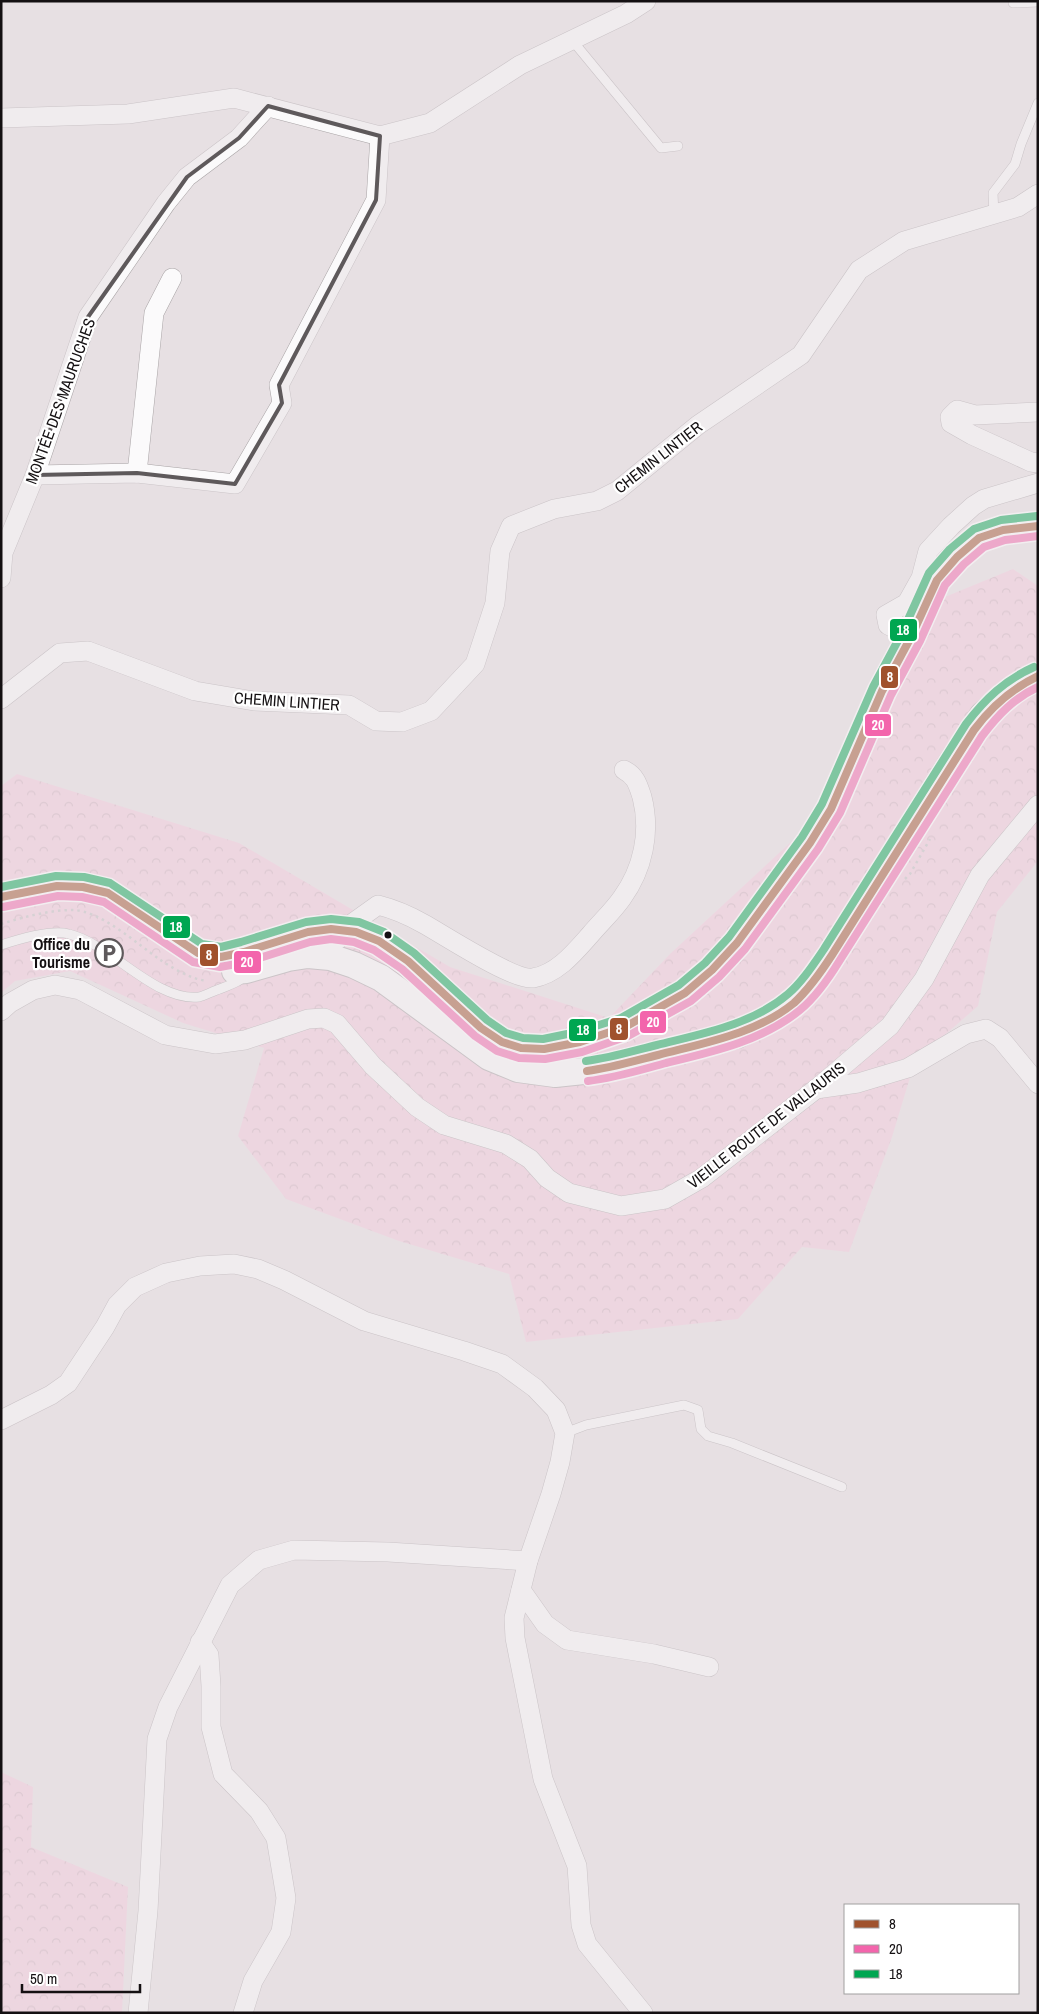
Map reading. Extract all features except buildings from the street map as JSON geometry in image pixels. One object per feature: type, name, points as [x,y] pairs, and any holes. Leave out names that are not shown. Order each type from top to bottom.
[{"type":"main road","points":[[1,897],[57,886],[83,887],[108,893],[198,953],[221,957],[244,952],[308,932],[331,929],[356,932],[379,941],[408,961],[480,1028],[502,1042],[521,1048],[544,1049],[580,1042],[625,1027],[685,993],[712,970],[737,943],[810,843],[830,809],[882,691],[911,637],[937,580],[957,557],[979,538],[1003,530],[1038,526]]},
{"type":"main road","points":[[1,914],[31,904],[61,900],[84,903],[123,922],[188,968],[212,974],[246,970],[288,958],[308,955],[330,957],[354,964],[381,978],[489,1057],[518,1069],[555,1074],[593,1070],[737,1035],[768,1019],[794,1002],[824,967],[983,715],[1005,695],[1038,676]]},
{"type":"street","points":[[1,118],[128,114],[234,98],[380,136],[430,124],[520,65],[626,14],[646,1]]},
{"type":"street","name":"MONTÉE DES MAURUCHES","points":[[1,578],[3,553],[34,474],[88,317],[166,203],[187,177],[239,138],[268,106]]},
{"type":"street","points":[[34,474],[137,473],[235,484],[282,403],[280,385],[376,200],[380,136]]},
{"type":"street","name":"CHEMIN LINTIER","points":[[1,699],[60,653],[88,651],[195,692],[254,700],[349,705],[376,721],[402,722],[431,711],[475,664],[495,603],[500,551],[511,526],[554,509],[597,501],[616,491],[698,425],[802,355],[859,270],[904,241],[1018,207],[1038,194]]},
{"type":"street","points":[[137,473],[154,313],[172,278]]},
{"type":"street","points":[[1038,412],[975,415],[957,410],[950,417],[952,423],[972,435],[1031,462],[1038,462]]},
{"type":"street","points":[[911,637],[888,625],[886,615],[907,603],[921,578],[928,551],[972,506],[984,499],[1038,483]]},
{"type":"street","points":[[308,955],[337,940],[343,930],[378,905],[423,923],[478,956],[519,976],[532,978],[553,970],[573,955],[622,898],[635,876],[643,854],[647,830],[643,802],[633,775],[624,770]]},
{"type":"street","name":"VIEILLE ROUTE DE VALLAURIS","points":[[1,1010],[33,990],[56,985],[80,990],[165,1035],[215,1044],[245,1040],[308,1019],[324,1018],[337,1024],[373,1066],[417,1106],[444,1125],[506,1144],[530,1159],[547,1178],[569,1193],[621,1206],[665,1199],[702,1178],[816,1089],[890,1026],[924,980],[980,875],[1038,805]]},
{"type":"street","points":[[816,1089],[858,1083],[908,1068],[966,1034],[986,1029],[1000,1038],[1038,1084]]},
{"type":"street","points":[[1,1420],[51,1395],[68,1383],[105,1327],[117,1304],[135,1287],[166,1273],[200,1266],[234,1264],[258,1269],[284,1280],[364,1321],[502,1364],[535,1388],[556,1410],[565,1433],[560,1462],[528,1562],[514,1618],[515,1638],[543,1779],[577,1866],[581,1925],[587,1944],[643,2013]]},
{"type":"street","points":[[138,2013],[148,1911],[157,1739],[168,1708],[230,1585],[259,1560],[294,1550],[388,1552],[528,1562]]},
{"type":"street","points":[[521,1590],[545,1624],[567,1640],[654,1654],[709,1667]]},
{"type":"street","points":[[200,1642],[209,1655],[211,1727],[223,1774],[259,1811],[276,1838],[286,1898],[281,1932],[254,1982],[243,2013]]},
{"type":"lane","points":[[1013,3],[1038,2]]},
{"type":"lane","points":[[572,40],[661,148],[678,146]]},
{"type":"lane","points":[[994,215],[993,193],[1015,164],[1020,144],[1038,104]]},
{"type":"lane","points":[[1,945],[52,932],[68,933],[82,938],[106,952],[160,988],[180,995],[199,997],[240,980],[246,970]]},
{"type":"lane","points":[[565,1433],[586,1425],[684,1405],[698,1410],[701,1429],[708,1436],[732,1443],[842,1487]]},
{"type":"path","points":[[1,924],[33,915],[73,910],[90,914],[106,922],[163,962],[187,975],[208,981]]},
{"type":"highlighted area","points":[[268,106],[380,136],[376,200],[279,385],[282,403],[235,484],[137,473],[35,475],[88,317],[187,177],[239,138]]},
{"type":"green space","points":[[1013,569],[1038,586],[1038,861],[997,912],[978,1006],[915,1061],[892,1137],[849,1252],[802,1247],[738,1319],[526,1342],[509,1274],[399,1241],[286,1199],[238,1136],[264,1048],[183,1023],[70,971],[15,981],[1,993],[1,786],[17,774],[239,843],[450,967],[609,1018],[671,953],[818,817],[935,601]]},
{"type":"green space","points":[[1,1772],[33,1787],[31,1847],[128,1887],[122,2013],[1,2013]]},
{"type":"transit line","name":"18","points":[[1,887],[56,876],[84,877],[110,883],[202,944],[221,947],[306,922],[331,919],[359,922],[384,932],[414,953],[487,1020],[506,1033],[523,1038],[543,1039],[577,1032],[621,1018],[679,985],[705,963],[729,937],[802,837],[822,804],[873,687],[902,633],[929,573],[950,549],[974,529],[1001,520],[1037,516]]},
{"type":"transit line","name":"8","points":[[1,897],[57,886],[83,887],[108,893],[198,953],[221,957],[244,952],[308,932],[331,929],[356,932],[379,941],[408,961],[481,1028],[502,1042],[521,1048],[544,1049],[580,1042],[625,1027],[685,993],[712,970],[737,943],[810,843],[831,809],[882,691],[911,637],[937,580],[957,557],[979,538],[1003,530],[1038,526]]},
{"type":"transit line","name":"20","points":[[3,907],[58,896],[82,897],[104,902],[193,962],[220,967],[247,962],[310,942],[331,939],[354,942],[374,950],[402,969],[475,1036],[497,1051],[519,1058],[545,1059],[582,1052],[628,1036],[691,1001],[719,977],[745,949],[818,849],[840,813],[891,695],[920,641],[945,585],[964,564],[984,547],[1005,540],[1038,536]]},
{"type":"transit line","name":"18","points":[[586,1061],[622,1054],[726,1027],[759,1014],[788,994],[803,979],[824,949],[966,724],[996,691],[1034,667]]},
{"type":"transit line","name":"8","points":[[587,1071],[622,1064],[729,1036],[763,1023],[794,1003],[810,986],[828,961],[974,730],[1003,699],[1038,676]]},
{"type":"transit line","name":"20","points":[[588,1081],[627,1074],[736,1044],[770,1030],[806,1005],[831,974],[982,736],[1007,708],[1021,696],[1038,687]]},
{"type":"place","name":"Office du Tourisme","points":[[109,953]]}]
